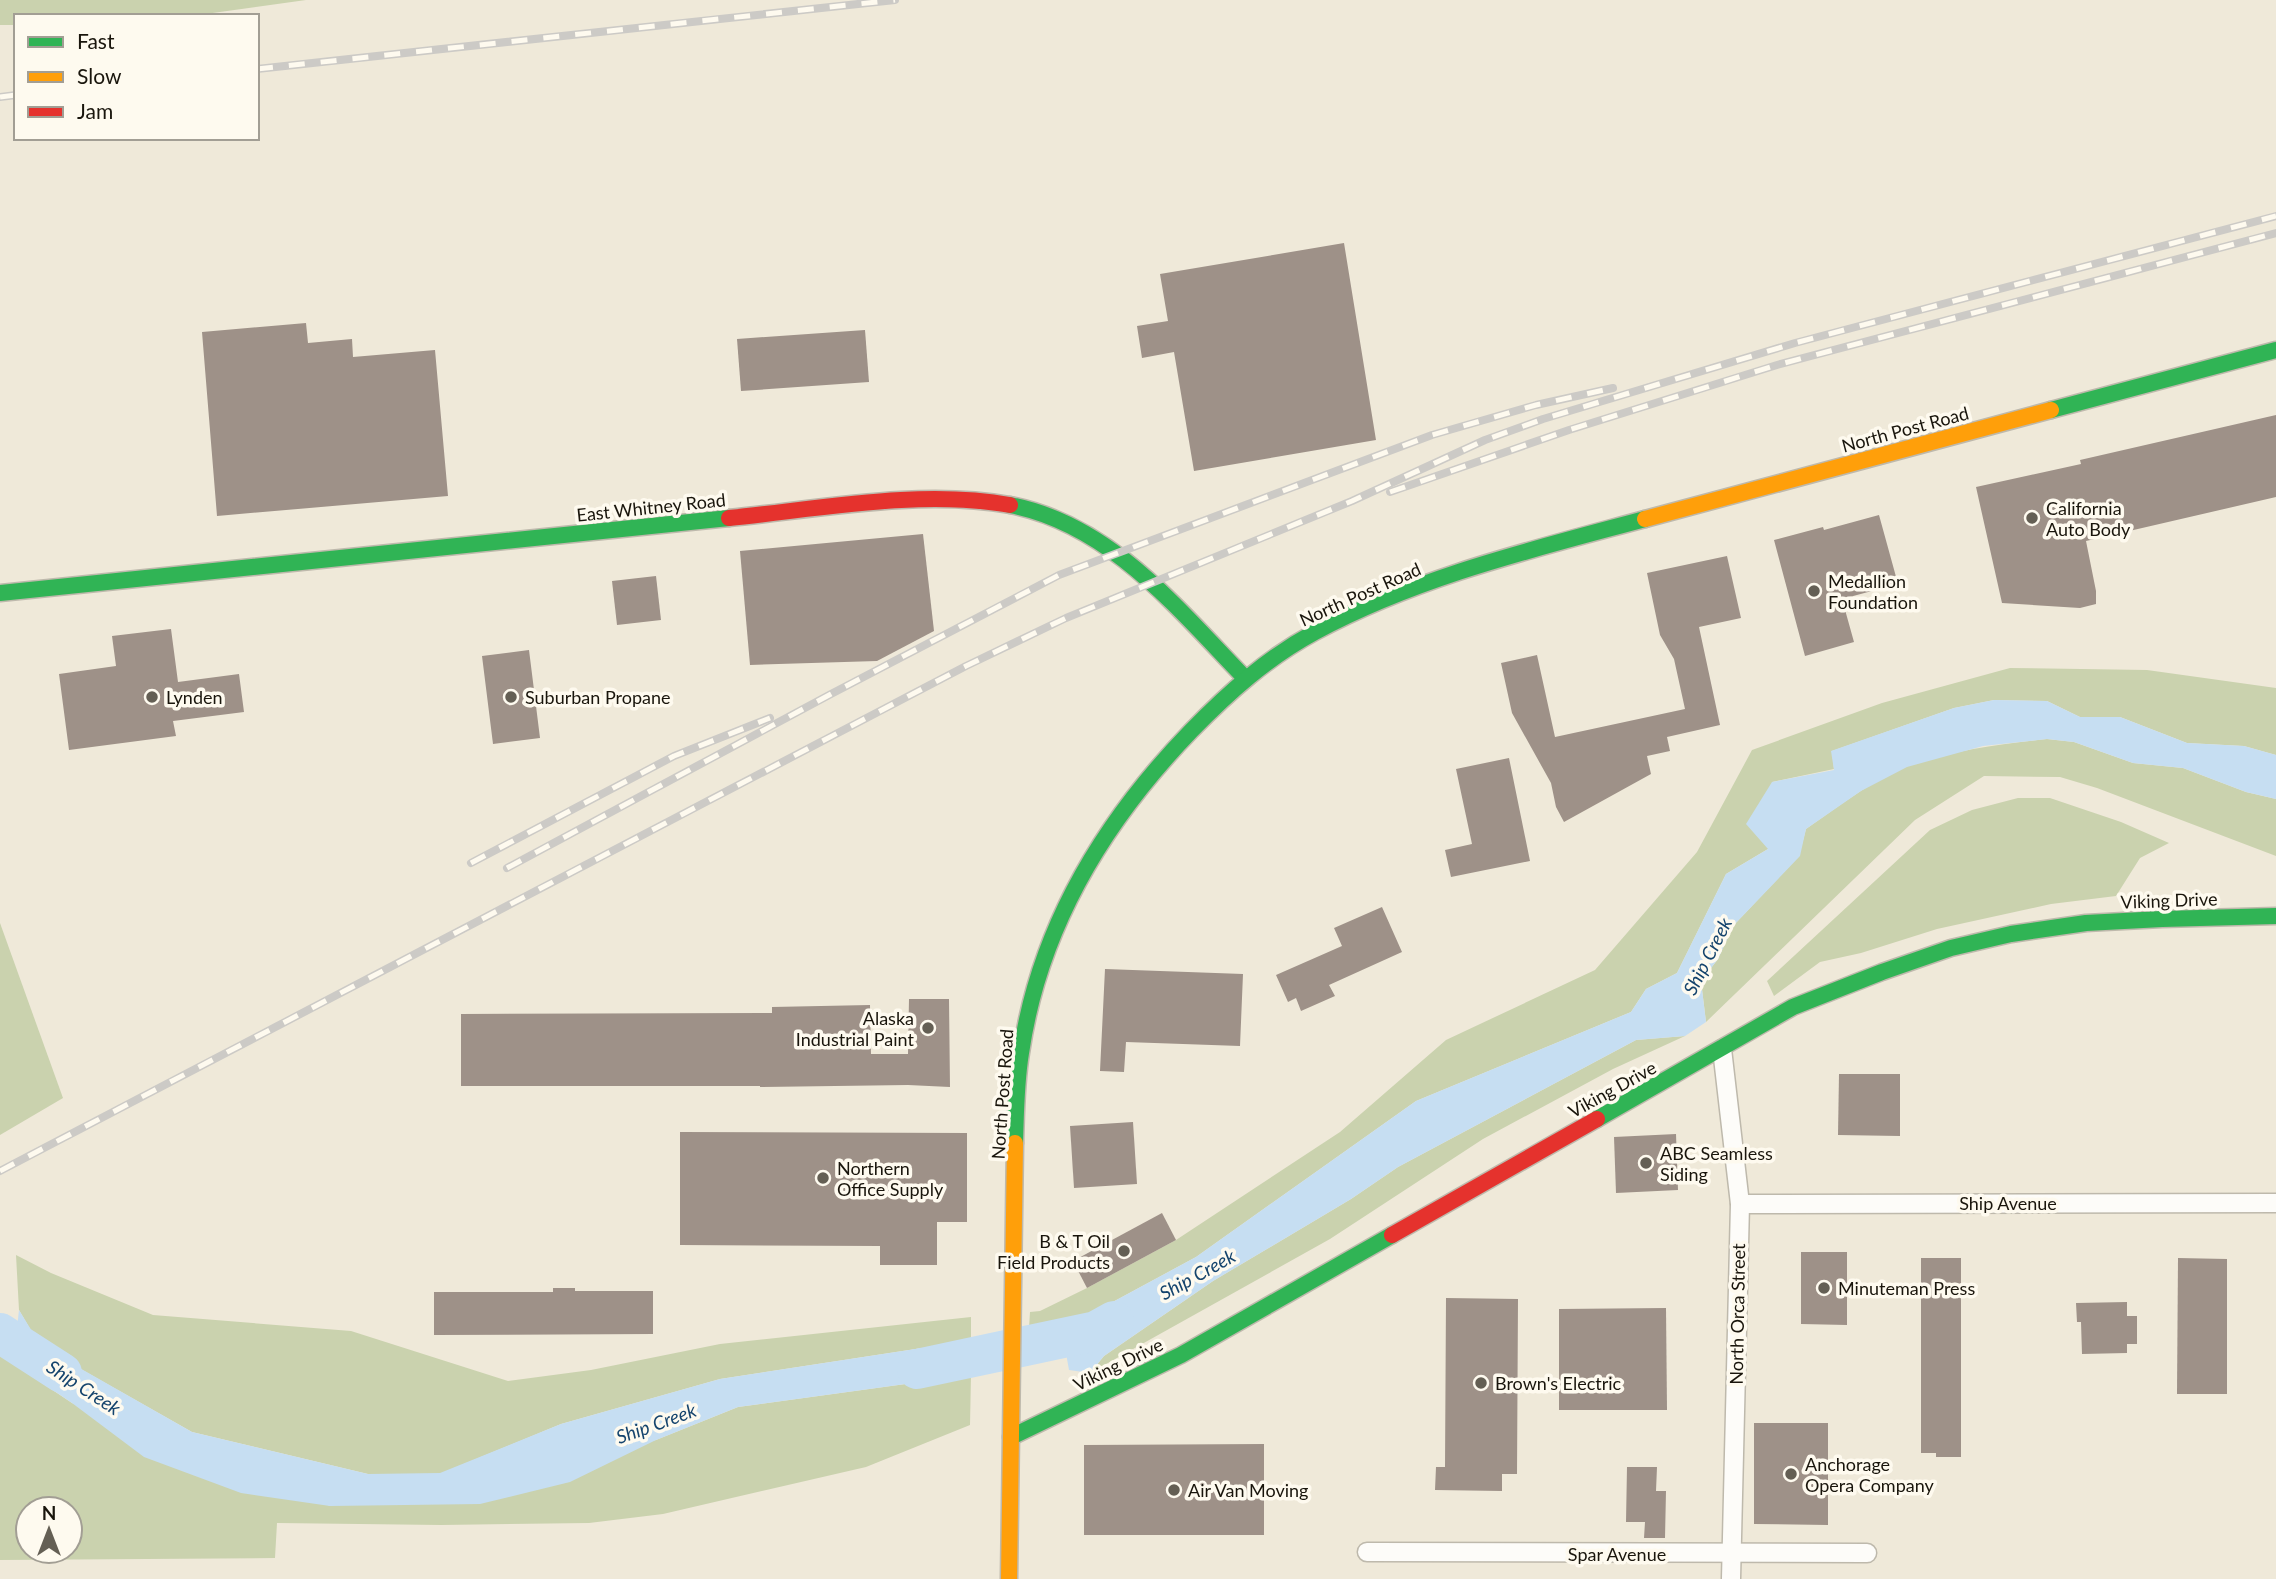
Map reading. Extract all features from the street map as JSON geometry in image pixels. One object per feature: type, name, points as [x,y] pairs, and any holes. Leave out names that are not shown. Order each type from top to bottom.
[{"type":"street","name":"North Post Road","points":[[1009,1579],[1016,1108],[1021,1053],[1037,980],[1063,910],[1084,868],[1113,821],[1154,769],[1245,678],[1285,650],[1339,620],[1460,573],[1546,546],[2276,350]]},
{"type":"street","name":"East Whitney Road","points":[[0,593],[863,504],[972,499],[1017,506],[1056,518],[1116,552],[1245,678]]},
{"type":"street","name":"Viking Drive","points":[[1011,1437],[1181,1355],[1793,1007],[1864,978],[1974,942],[2063,926],[2140,918],[2276,916]]},
{"type":"street","name":"North Orca Street","points":[[1722,1049],[1740,1204],[1731,1579]]},
{"type":"street","name":"Ship Avenue","points":[[1740,1204],[2276,1203]]},
{"type":"street","name":"Spar Avenue","points":[[1367,1552],[1731,1555],[1867,1553]]},
{"type":"green space","points":[[0,0],[306,0],[205,14],[14,14],[14,25],[0,25]]},
{"type":"green space","points":[[2010,668],[2147,670],[2276,688],[2276,755],[2244,746],[2187,743],[2120,717],[2080,717],[2047,701],[1994,700],[1954,708],[1832,751],[1834,769],[1772,782],[1768,849],[1726,874],[1677,973],[1646,989],[1631,1012],[1416,1101],[1196,1257],[1072,1324],[1029,1328],[1030,1312],[1040,1311],[1087,1288],[1176,1240],[1340,1132],[1446,1040],[1595,970],[1697,852],[1752,750],[1882,703]]},
{"type":"green space","points":[[2047,739],[2074,742],[2133,763],[2183,768],[2246,792],[2276,799],[2276,856],[2097,788],[2060,777],[1984,776],[1915,820],[1706,1022],[1701,981],[1718,959],[1733,926],[1799,856],[1806,829],[1868,786],[1908,766],[1959,752]]},
{"type":"green space","points":[[2018,798],[2050,798],[2121,822],[2169,843],[2140,858],[2116,896],[2051,904],[1937,929],[1861,953],[1820,962],[1774,996],[1767,981],[1930,830],[1972,810]]},
{"type":"green space","points":[[0,923],[63,1098],[0,1135]]},
{"type":"green space","points":[[1685,1036],[1613,1069],[1483,1139],[1330,1239],[1090,1373],[1104,1356],[1213,1281],[1351,1199],[1398,1167],[1636,1040]]},
{"type":"green space","points":[[16,1255],[51,1273],[153,1315],[351,1331],[508,1381],[591,1370],[720,1344],[971,1317],[971,1346],[922,1348],[720,1379],[561,1424],[440,1474],[368,1474],[192,1432],[40,1346],[19,1310]]},
{"type":"green space","points":[[0,1355],[72,1403],[330,1506],[656,1440],[738,1407],[971,1375],[970,1425],[866,1467],[663,1514],[589,1523],[277,1523],[275,1558],[84,1559],[84,1495],[14,1495],[14,1560],[0,1560]]},
{"type":"water","points":[[1994,700],[2047,701],[2080,717],[2120,717],[2187,743],[2244,746],[2276,755],[2276,799],[2246,792],[2183,768],[2133,763],[2074,742],[2047,739],[1983,746],[1907,767],[1861,791],[1806,829],[1800,856],[1733,926],[1718,959],[1701,981],[1706,1022],[1685,1036],[1636,1040],[1398,1167],[1351,1199],[1213,1281],[1104,1356],[1090,1373],[1069,1370],[1061,1325],[1072,1324],[1196,1257],[1416,1101],[1631,1012],[1646,989],[1677,973],[1726,874],[1768,849],[1746,824],[1772,782],[1834,770],[1831,751],[1954,708]]},
{"type":"water","points":[[19,1310],[41,1346],[192,1432],[368,1474],[440,1473],[561,1424],[720,1379],[922,1348],[971,1346],[971,1375],[738,1407],[656,1440],[570,1482],[480,1504],[330,1506],[241,1493],[144,1457],[13,1363]]},
{"type":"building","points":[[1344,243],[1376,440],[1194,471],[1174,352],[1142,358],[1137,326],[1168,321],[1160,274]]},
{"type":"building","points":[[306,323],[308,343],[352,339],[353,357],[435,350],[448,496],[217,516],[202,332]]},
{"type":"building","points":[[865,330],[869,382],[741,391],[737,339]]},
{"type":"building","points":[[2276,415],[2276,497],[2086,541],[2096,604],[2080,608],[2002,603],[1976,487],[2081,464],[2080,460]]},
{"type":"building","points":[[1879,515],[1898,584],[1842,599],[1854,642],[1805,656],[1774,540]]},
{"type":"building","points":[[923,534],[934,631],[877,661],[750,665],[740,551]]},
{"type":"building","points":[[1727,556],[1741,618],[1699,627],[1720,725],[1667,737],[1670,751],[1647,756],[1651,774],[1564,822],[1556,807],[1551,783],[1512,713],[1501,663],[1537,655],[1555,737],[1685,709],[1674,659],[1660,635],[1647,573]]},
{"type":"building","points":[[656,576],[661,620],[617,625],[612,581]]},
{"type":"building","name":"Lynden","points":[[171,629],[178,682],[239,674],[244,712],[173,721],[176,736],[69,750],[59,674],[116,666],[112,636]]},
{"type":"building","name":"Suburban Propane","points":[[529,650],[540,738],[493,744],[482,656]]},
{"type":"building","points":[[1509,758],[1530,861],[1451,877],[1445,850],[1472,844],[1456,769]]},
{"type":"building","points":[[1382,907],[1402,952],[1329,985],[1335,996],[1301,1011],[1296,998],[1288,1002],[1276,975],[1342,946],[1334,928]]},
{"type":"building","points":[[1105,969],[1243,974],[1240,1046],[1126,1042],[1124,1072],[1100,1071]]},
{"type":"building","points":[[909,999],[949,999],[950,1087],[461,1086],[461,1014],[772,1013],[772,1007],[870,1005],[871,1054],[908,1054]]},
{"type":"building","points":[[1839,1074],[1900,1074],[1900,1136],[1838,1135]]},
{"type":"building","points":[[1133,1122],[1137,1184],[1074,1188],[1070,1126]]},
{"type":"building","name":"Northern Office Supply","points":[[680,1132],[967,1133],[967,1222],[937,1222],[937,1265],[880,1265],[880,1246],[680,1245]]},
{"type":"building","name":"ABC Seamless Siding","points":[[1676,1134],[1678,1190],[1616,1193],[1614,1137]]},
{"type":"building","name":"B & T Oil Field Products","points":[[1162,1213],[1176,1240],[1087,1288],[1073,1261]]},
{"type":"building","name":"Minuteman Press","points":[[1801,1252],[1847,1252],[1847,1325],[1801,1324]]},
{"type":"building","points":[[1921,1258],[1961,1258],[1961,1457],[1936,1457],[1936,1453],[1921,1453]]},
{"type":"building","points":[[2178,1258],[2227,1259],[2227,1394],[2177,1394]]},
{"type":"building","points":[[553,1288],[575,1288],[575,1291],[653,1291],[653,1334],[434,1335],[434,1292],[553,1292]]},
{"type":"building","name":"Brown's Electric","points":[[1446,1298],[1518,1299],[1517,1474],[1502,1474],[1502,1491],[1435,1490],[1436,1467],[1445,1467]]},
{"type":"building","points":[[2127,1302],[2127,1316],[2137,1316],[2137,1344],[2127,1344],[2127,1353],[2082,1354],[2081,1322],[2077,1322],[2076,1303]]},
{"type":"building","points":[[1666,1308],[1667,1410],[1559,1410],[1559,1309]]},
{"type":"building","name":"Anchorage Opera Company","points":[[1754,1423],[1828,1423],[1828,1525],[1754,1524]]},
{"type":"building","name":"Air Van Moving","points":[[1264,1444],[1264,1535],[1084,1535],[1084,1445]]},
{"type":"building","points":[[1627,1467],[1657,1467],[1656,1491],[1666,1491],[1665,1538],[1644,1538],[1645,1522],[1626,1522]]},
{"type":"waterway","name":"Ship Creek","points":[[917,1369],[1096,1331],[1114,1321]]},
{"type":"waterway","name":"Ship Creek","points":[[0,1333],[62,1373]]},
{"type":"railway","points":[[259,69],[895,0]]},
{"type":"railway","points":[[0,97],[14,95]]},
{"type":"railway","points":[[0,1171],[966,666],[1066,618],[1352,501],[1485,440],[1543,419],[1795,343],[2276,216]]},
{"type":"railway","points":[[1390,492],[1569,430],[1777,365],[2276,233]]},
{"type":"railway","points":[[507,868],[1059,575],[1432,435],[1536,405],[1613,388]]},
{"type":"railway","points":[[471,863],[674,756],[770,718]]},
{"type":"traffic: fast","points":[[2051,410],[2276,350]]},
{"type":"traffic: fast","points":[[1010,505],[1046,515],[1079,530],[1140,572],[1245,678]]},
{"type":"traffic: fast","points":[[0,593],[729,518]]},
{"type":"traffic: fast","points":[[1015,1143],[1018,1076],[1030,1007],[1043,962],[1060,920],[1080,879],[1131,801],[1205,717],[1234,689],[1281,653],[1354,613],[1394,595],[1477,566],[1645,519]]},
{"type":"traffic: fast","points":[[1597,1119],[1793,1007],[1951,948],[2011,934],[2086,923],[2276,916]]},
{"type":"traffic: fast","points":[[1011,1437],[1181,1355],[1392,1235]]},
{"type":"traffic: slow","points":[[1645,519],[2051,410]]},
{"type":"traffic: slow","points":[[1009,1579],[1015,1143]]},
{"type":"traffic: jam","points":[[729,518],[906,500],[941,499],[1010,505]]},
{"type":"traffic: jam","points":[[1392,1235],[1597,1119]]},
{"type":"place","name":"California Auto Body","points":[[2032,518]]},
{"type":"place","name":"Medallion Foundation","points":[[1814,591]]},
{"type":"place","name":"Lynden","points":[[152,697]]},
{"type":"place","name":"Suburban Propane","points":[[511,697]]},
{"type":"place","name":"Alaska Industrial Paint","points":[[928,1028]]},
{"type":"place","name":"ABC Seamless Siding","points":[[1646,1163]]},
{"type":"place","name":"Northern Office Supply","points":[[823,1178]]},
{"type":"place","name":"B & T Oil Field Products","points":[[1124,1251]]},
{"type":"place","name":"Minuteman Press","points":[[1824,1288]]},
{"type":"place","name":"Brown's Electric","points":[[1481,1383]]},
{"type":"place","name":"Anchorage Opera Company","points":[[1791,1474]]},
{"type":"place","name":"Air Van Moving","points":[[1174,1490]]}]
